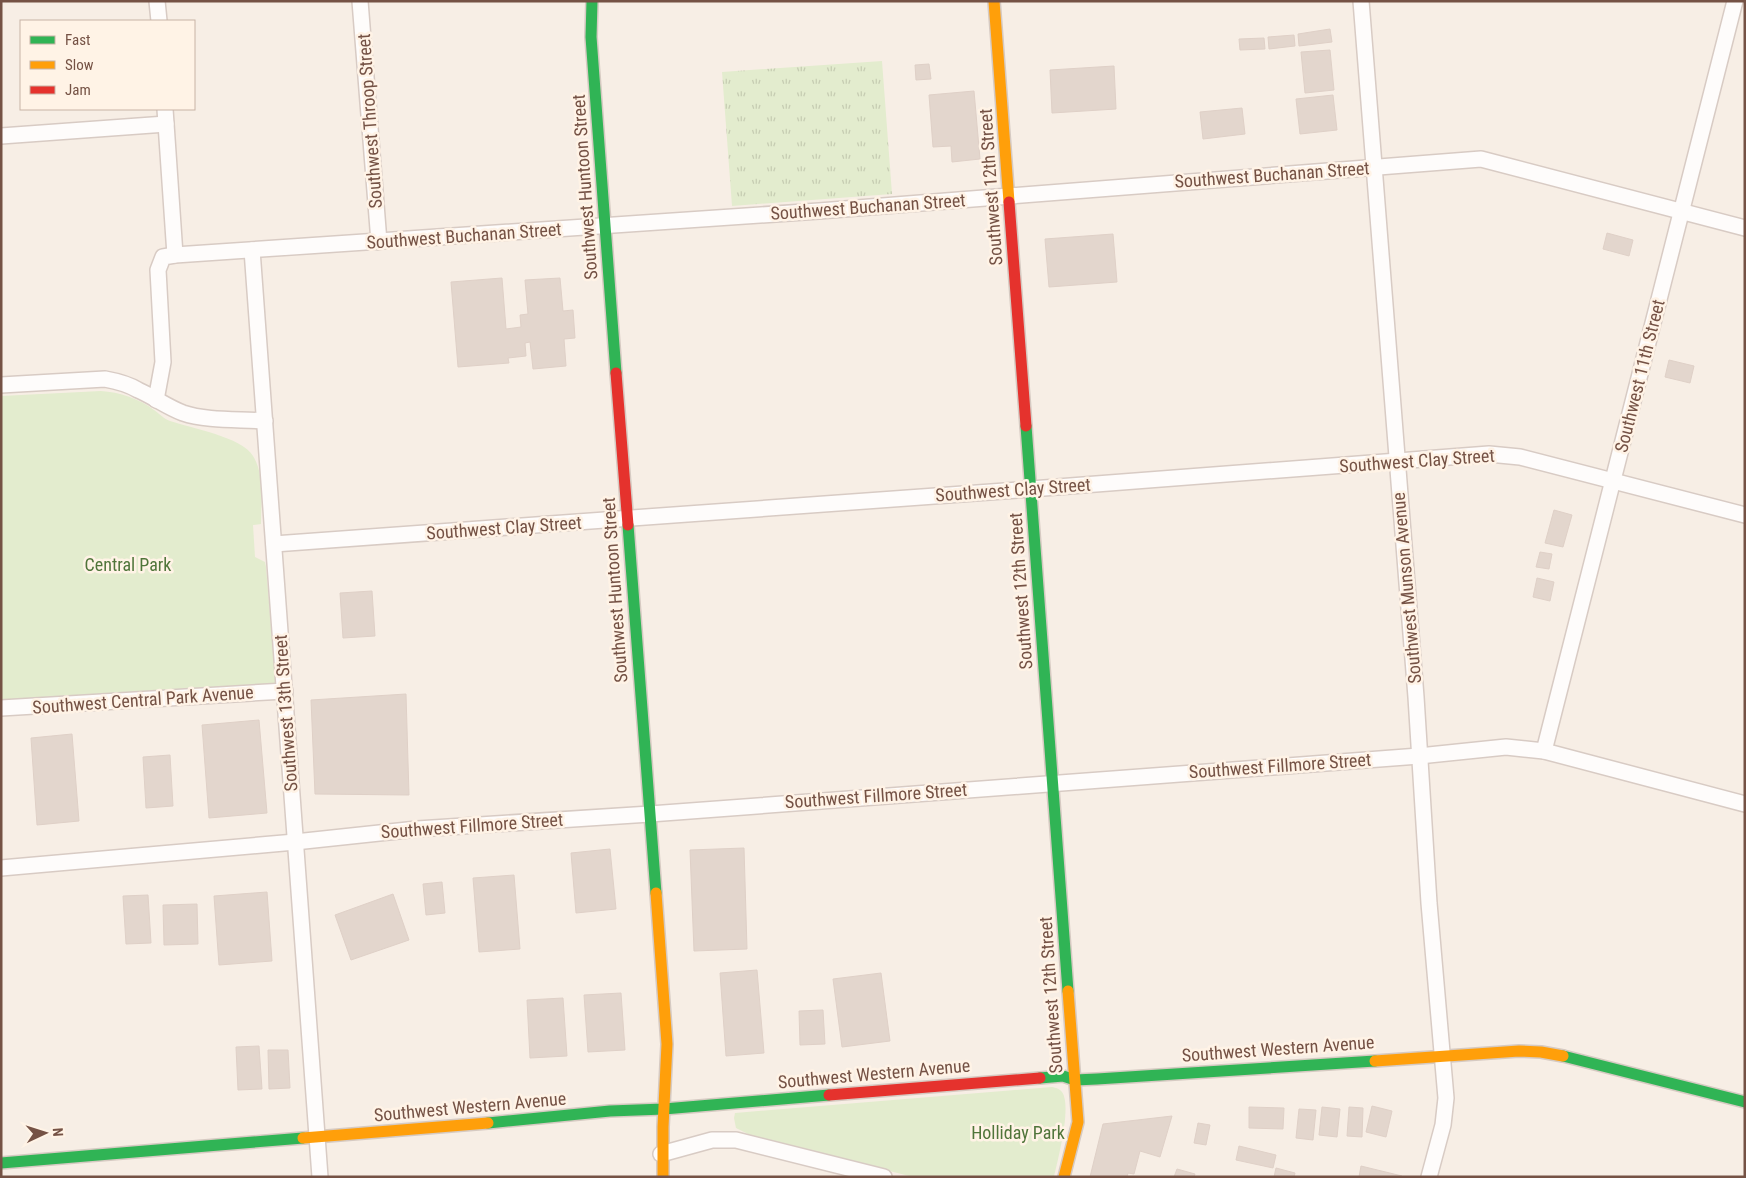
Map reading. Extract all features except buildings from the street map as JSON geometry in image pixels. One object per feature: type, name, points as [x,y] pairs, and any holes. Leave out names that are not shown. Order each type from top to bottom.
[{"type":"main road","name":"Southwest Huntoon Street","points":[[592,1],[591,37],[667,1044],[667,1078],[661,1154],[663,1177]]},
{"type":"main road","name":"Southwest 12th Street","points":[[994,1],[1078,1122],[1064,1177]]},
{"type":"main road","name":"Southwest Western Avenue","points":[[1,1163],[531,1120],[610,1111],[664,1109],[1064,1076],[1075,1080],[1519,1051],[1541,1052],[1582,1060],[1745,1102]]},
{"type":"street","points":[[157,1],[159,20]]},
{"type":"street","name":"Southwest Throop Street","points":[[360,1],[379,242]]},
{"type":"street","name":"Southwest Munson Avenue","points":[[1361,1],[1442,1056]]},
{"type":"street","name":"Southwest 11th Street","points":[[1544,751],[1735,1]]},
{"type":"street","points":[[156,400],[163,362],[158,270],[169,256],[165,110]]},
{"type":"street","points":[[1,136],[166,124]]},
{"type":"street","name":"Southwest Buchanan Street","points":[[169,256],[605,226],[1481,159],[1745,228]]},
{"type":"street","name":"Southwest 13th Street","points":[[252,250],[320,1177]]},
{"type":"street","points":[[1,385],[105,379],[138,390],[186,414],[212,418],[265,421]]},
{"type":"street","name":"Southwest Clay Street","points":[[274,544],[1489,454],[1520,457],[1745,515]]},
{"type":"street","name":"Southwest Central Park Avenue","points":[[1,708],[285,691]]},
{"type":"street","name":"Southwest Fillmore Street","points":[[1,868],[296,842],[417,829],[650,814],[1419,756],[1506,747],[1544,751],[1745,804]]},
{"type":"street","points":[[1429,1177],[1446,1112],[1442,1056]]},
{"type":"street","points":[[661,1154],[712,1140],[736,1140],[884,1177]]},
{"type":"green space","points":[[882,61],[892,194],[732,206],[722,72]]},
{"type":"green space","name":"Central Park","points":[[101,391],[129,397],[148,406],[168,420],[227,438],[247,449],[253,456],[257,464],[262,489],[261,524],[253,525],[255,557],[265,562],[266,567],[276,685],[267,688],[1,700],[1,396]]},
{"type":"green space","name":"Holliday Park","points":[[1052,1087],[1062,1092],[1066,1109],[1061,1146],[1054,1177],[913,1177],[750,1135],[736,1128],[734,1118],[735,1113]]},
{"type":"traffic: fast","points":[[592,1],[591,37],[616,373]]},
{"type":"traffic: fast","points":[[1026,426],[1068,991]]},
{"type":"traffic: fast","points":[[628,525],[656,893]]},
{"type":"traffic: fast","points":[[1563,1056],[1745,1102]]},
{"type":"traffic: fast","points":[[1040,1078],[1063,1076],[1075,1080],[1097,1079],[1375,1061]]},
{"type":"traffic: fast","points":[[488,1123],[610,1111],[664,1109],[829,1095]]},
{"type":"traffic: fast","points":[[1,1163],[303,1138]]},
{"type":"traffic: slow","points":[[994,1],[1009,202]]},
{"type":"traffic: slow","points":[[656,893],[667,1044],[663,1127],[663,1177]]},
{"type":"traffic: slow","points":[[1064,1177],[1078,1122],[1068,991]]},
{"type":"traffic: slow","points":[[1375,1061],[1519,1051],[1563,1056]]},
{"type":"traffic: slow","points":[[303,1138],[488,1123]]},
{"type":"traffic: jam","points":[[1009,202],[1026,426]]},
{"type":"traffic: jam","points":[[616,373],[628,525]]},
{"type":"traffic: jam","points":[[829,1095],[1040,1078]]}]
